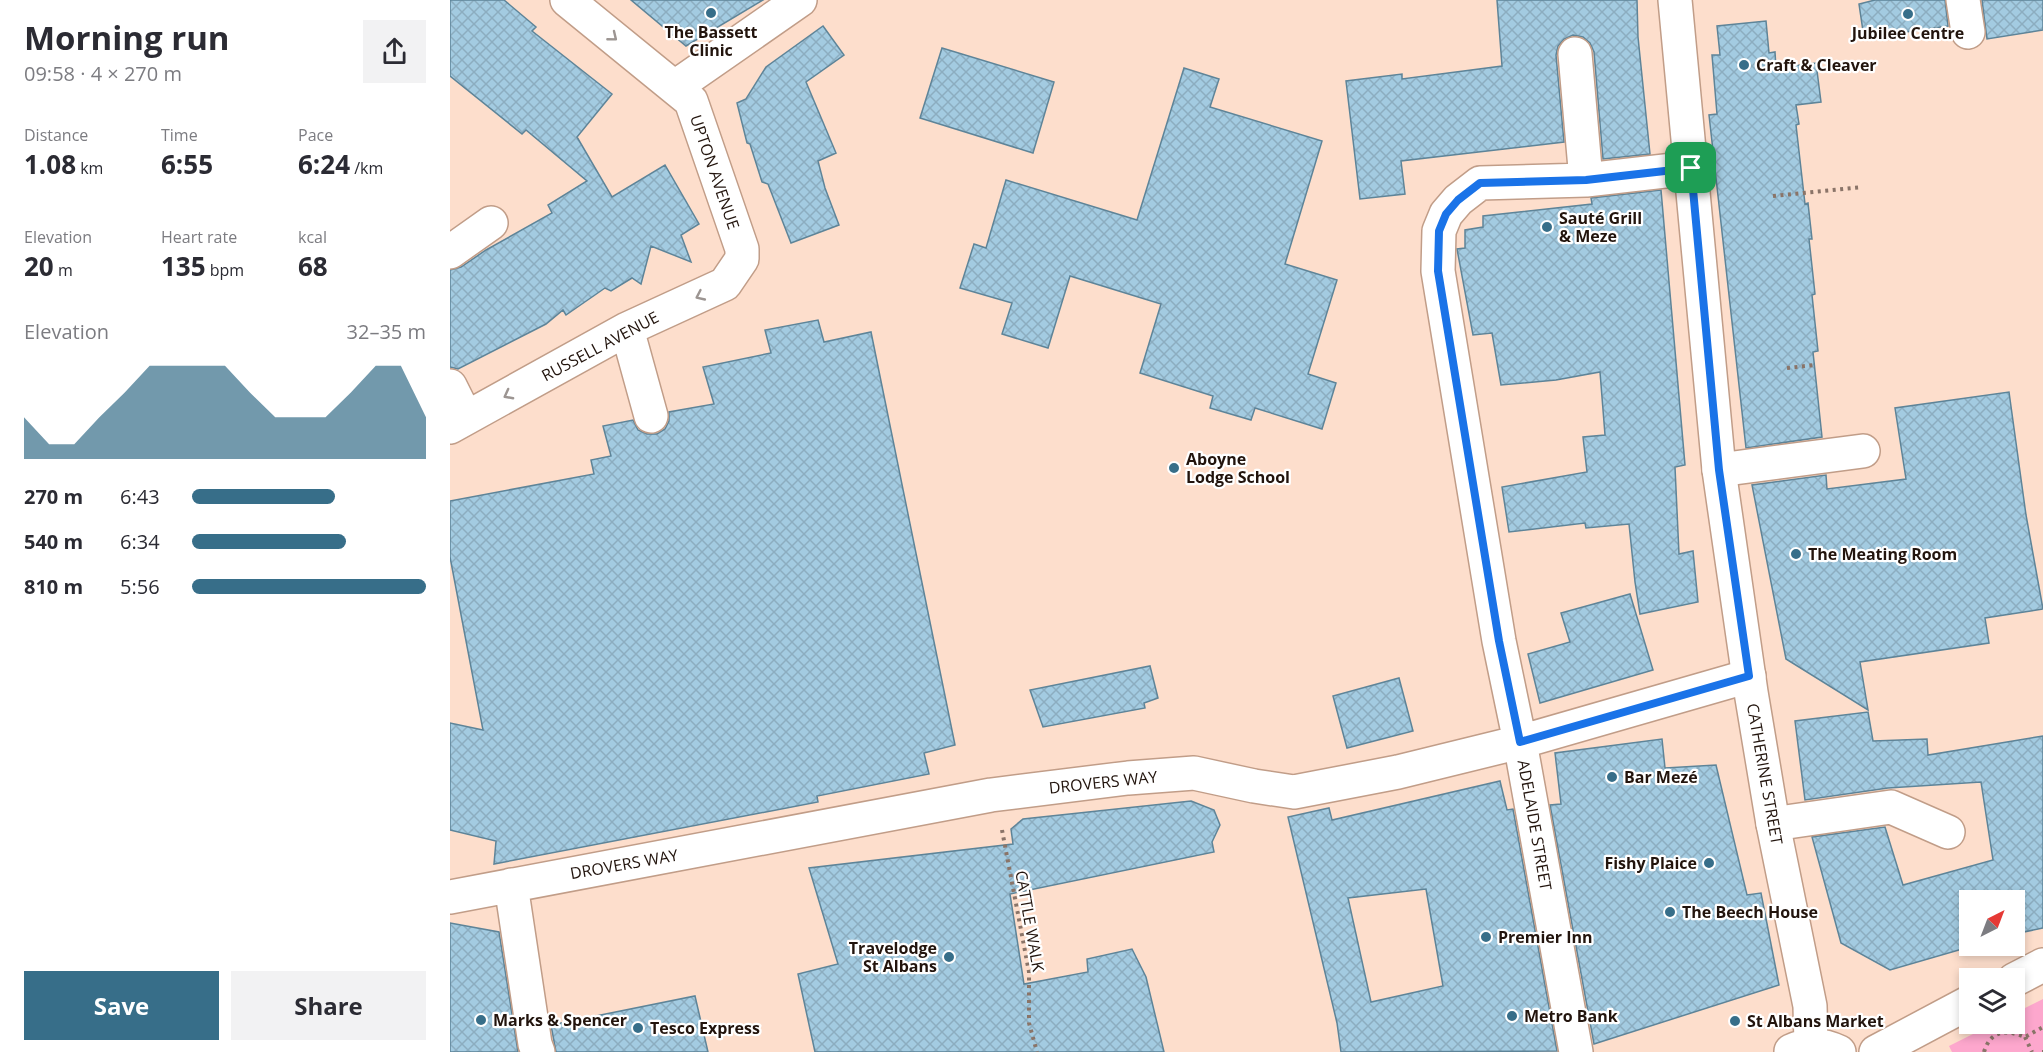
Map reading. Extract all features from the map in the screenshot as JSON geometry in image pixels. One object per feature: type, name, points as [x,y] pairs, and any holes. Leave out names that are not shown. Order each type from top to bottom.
[{"type":"street","name":"UPTON AVENUE","points":[[567,0],[691,101],[742,249],[742,259]]},
{"type":"street","points":[[675,87],[800,0]]},
{"type":"street","name":"CATHERINE STREET","points":[[1675,0],[1719,470],[1773,824],[1810,1006],[1813,1050]]},
{"type":"street","points":[[1963,0],[1968,32]]},
{"type":"street","points":[[1575,54],[1586,180]]},
{"type":"street","name":"ADELAIDE STREET","points":[[1576,1052],[1520,742],[1499,641],[1438,271],[1439,231],[1446,214],[1458,200],[1480,183],[1586,180],[1691,168]]},
{"type":"street","points":[[450,252],[491,223]]},
{"type":"street","name":"RUSSELL AVENUE","points":[[458,423],[627,329],[725,284],[742,259]]},
{"type":"street","points":[[627,329],[651,416]]},
{"type":"street","points":[[450,386],[458,423]]},
{"type":"street","points":[[1719,470],[1863,451]]},
{"type":"street","name":"DROVERS WAY","points":[[450,897],[991,795],[1128,778],[1194,773],[1294,792],[1398,772],[1520,742],[1749,676]]},
{"type":"street","points":[[1773,824],[1891,807],[1948,832]]},
{"type":"street","points":[[511,885],[538,1052]]},
{"type":"street","points":[[2025,975],[2043,966]]},
{"type":"street","points":[[1876,1052],[1959,1008]]},
{"type":"path","points":[[1773,196],[1862,187]]},
{"type":"path","points":[[1787,368],[1815,365]]},
{"type":"path","name":"CATTLE WALK","points":[[991,795],[999,811],[1029,972],[1029,1023],[1037,1052]]},
{"type":"path","points":[[1984,1052],[1984,1048],[1996,1035],[2003,1032],[2025,1037],[2043,1027]]},
{"type":"path","points":[[2025,1037],[2032,1052]]},
{"type":"shaded area","points":[[2043,999],[2043,1052],[1952,1052],[1949,1046],[1973,1034],[2025,1034],[2025,1008]]},
{"type":"building","points":[[450,0],[504,0],[536,27],[532,31],[612,94],[577,137],[612,197],[665,165],[699,224],[681,235],[691,262],[651,246],[641,284],[632,278],[611,291],[605,288],[566,315],[563,310],[546,324],[458,369],[450,367],[450,270],[461,267],[486,250],[552,213],[548,205],[587,181],[526,130],[522,134],[450,76]]},
{"type":"building","points":[[631,0],[763,0],[686,46]]},
{"type":"building","points":[[1497,0],[1637,0],[1638,37],[1650,154],[1603,159],[1594,52],[1590,43],[1583,37],[1573,35],[1564,39],[1558,46],[1556,55],[1564,142],[1401,161],[1405,194],[1360,199],[1346,81],[1402,74],[1402,79],[1502,66]]},
{"type":"building","name":"Jubilee Centre","points":[[1875,0],[1945,0],[1948,26],[1864,38],[1859,4]]},
{"type":"building","points":[[1982,0],[2043,0],[2043,30],[1987,39]]},
{"type":"building","points":[[1766,21],[1769,53],[1775,52],[1776,68],[1816,63],[1821,102],[1796,105],[1799,124],[1796,125],[1805,204],[1808,203],[1812,239],[1809,239],[1818,351],[1813,352],[1822,437],[1746,448],[1709,115],[1717,114],[1712,55],[1720,55],[1717,26]]},
{"type":"building","points":[[823,26],[844,55],[806,82],[836,153],[818,161],[839,225],[791,243],[768,184],[762,182],[750,144],[747,143],[737,103],[746,99],[766,67]]},
{"type":"building","points":[[942,48],[1054,82],[1033,153],[920,118]]},
{"type":"building","points":[[1184,68],[1219,79],[1210,107],[1322,141],[1285,264],[1337,280],[1308,374],[1336,383],[1322,429],[1255,408],[1251,420],[1210,408],[1213,396],[1140,373],[1161,304],[1070,276],[1048,348],[1002,334],[1012,303],[960,288],[974,244],[986,248],[1006,180],[1137,220]]},
{"type":"building","points":[[1661,190],[1685,465],[1675,467],[1679,554],[1693,551],[1698,602],[1640,614],[1629,524],[1586,528],[1585,523],[1509,532],[1502,487],[1587,472],[1583,437],[1605,435],[1600,372],[1556,380],[1501,385],[1492,333],[1473,335],[1457,249],[1465,248],[1465,230],[1483,227],[1483,216],[1592,204],[1591,198]]},
{"type":"building","points":[[818,320],[824,342],[871,332],[955,745],[924,753],[929,774],[817,796],[818,802],[494,864],[496,841],[450,830],[450,723],[483,730],[450,557],[450,501],[594,474],[591,460],[611,456],[603,426],[633,420],[638,430],[647,434],[657,434],[665,429],[669,421],[669,412],[714,404],[703,367],[771,353],[765,330]]},
{"type":"building","points":[[2009,392],[2026,515],[2043,609],[1985,618],[1989,643],[1860,662],[1868,710],[1786,659],[1752,485],[1826,475],[1827,489],[1906,479],[1895,408]]},
{"type":"building","points":[[1630,594],[1653,670],[1540,703],[1528,654],[1570,642],[1561,613]]},
{"type":"building","points":[[1150,666],[1158,698],[1144,703],[1145,708],[1043,727],[1030,690]]},
{"type":"building","points":[[1399,678],[1413,731],[1347,748],[1333,696]]},
{"type":"building","points":[[1868,712],[1873,741],[1927,739],[1928,755],[2043,736],[2043,928],[2025,932],[2025,890],[1959,890],[1959,950],[1890,970],[1841,943],[1812,837],[1885,827],[1903,885],[1993,860],[1981,782],[1888,788],[1805,800],[1795,721]]},
{"type":"building","points":[[1662,739],[1665,768],[1716,765],[1747,895],[1761,893],[1779,985],[1594,1044],[1550,805],[1561,804],[1555,753]]},
{"type":"building","name":"Premier Inn","points":[[1500,781],[1507,810],[1513,809],[1557,1051],[1341,1052],[1337,1023],[1288,817],[1329,808],[1332,820]],"holes":[[[1426,889],[1443,986],[1371,1002],[1348,898]]]},
{"type":"building","points":[[1191,801],[1214,810],[1220,825],[1212,842],[1214,852],[1010,894],[1024,984],[1088,972],[1087,959],[1132,949],[1146,977],[1164,1052],[815,1052],[798,974],[838,964],[809,868],[1013,844],[1011,829],[1023,819]]},
{"type":"building","name":"Marks & Spencer","points":[[450,923],[499,932],[518,1052],[450,1052]]},
{"type":"building","name":"Tesco Express","points":[[695,996],[708,1052],[556,1052],[551,1025]]},
{"type":"place","name":"The Bassett Clinic","points":[[711,13]]},
{"type":"place","name":"Jubilee Centre","points":[[1908,14]]},
{"type":"place","name":"Craft & Cleaver","points":[[1744,65]]},
{"type":"place","name":"Sauté Grill & Meze","points":[[1547,227]]},
{"type":"place","name":"Aboyne Lodge School","points":[[1174,468]]},
{"type":"place","name":"The Meating Room","points":[[1796,554]]},
{"type":"place","name":"Bar Mezé","points":[[1612,777]]},
{"type":"place","name":"Fishy Plaice","points":[[1709,863]]},
{"type":"place","name":"The Beech House","points":[[1670,912]]},
{"type":"place","name":"Premier Inn","points":[[1486,937]]},
{"type":"place","name":"Travelodge St Albans","points":[[949,957]]},
{"type":"place","name":"Metro Bank","points":[[1512,1016]]},
{"type":"place","name":"Marks & Spencer","points":[[481,1020]]},
{"type":"place","name":"St Albans Market","points":[[1735,1021]]},
{"type":"place","name":"Tesco Express","points":[[638,1028]]},
{"type":"route","points":[[1691,168],[1719,470],[1749,676],[1520,742],[1499,641],[1438,271],[1439,231],[1446,214],[1458,200],[1480,183],[1586,180],[1691,168]]}]
